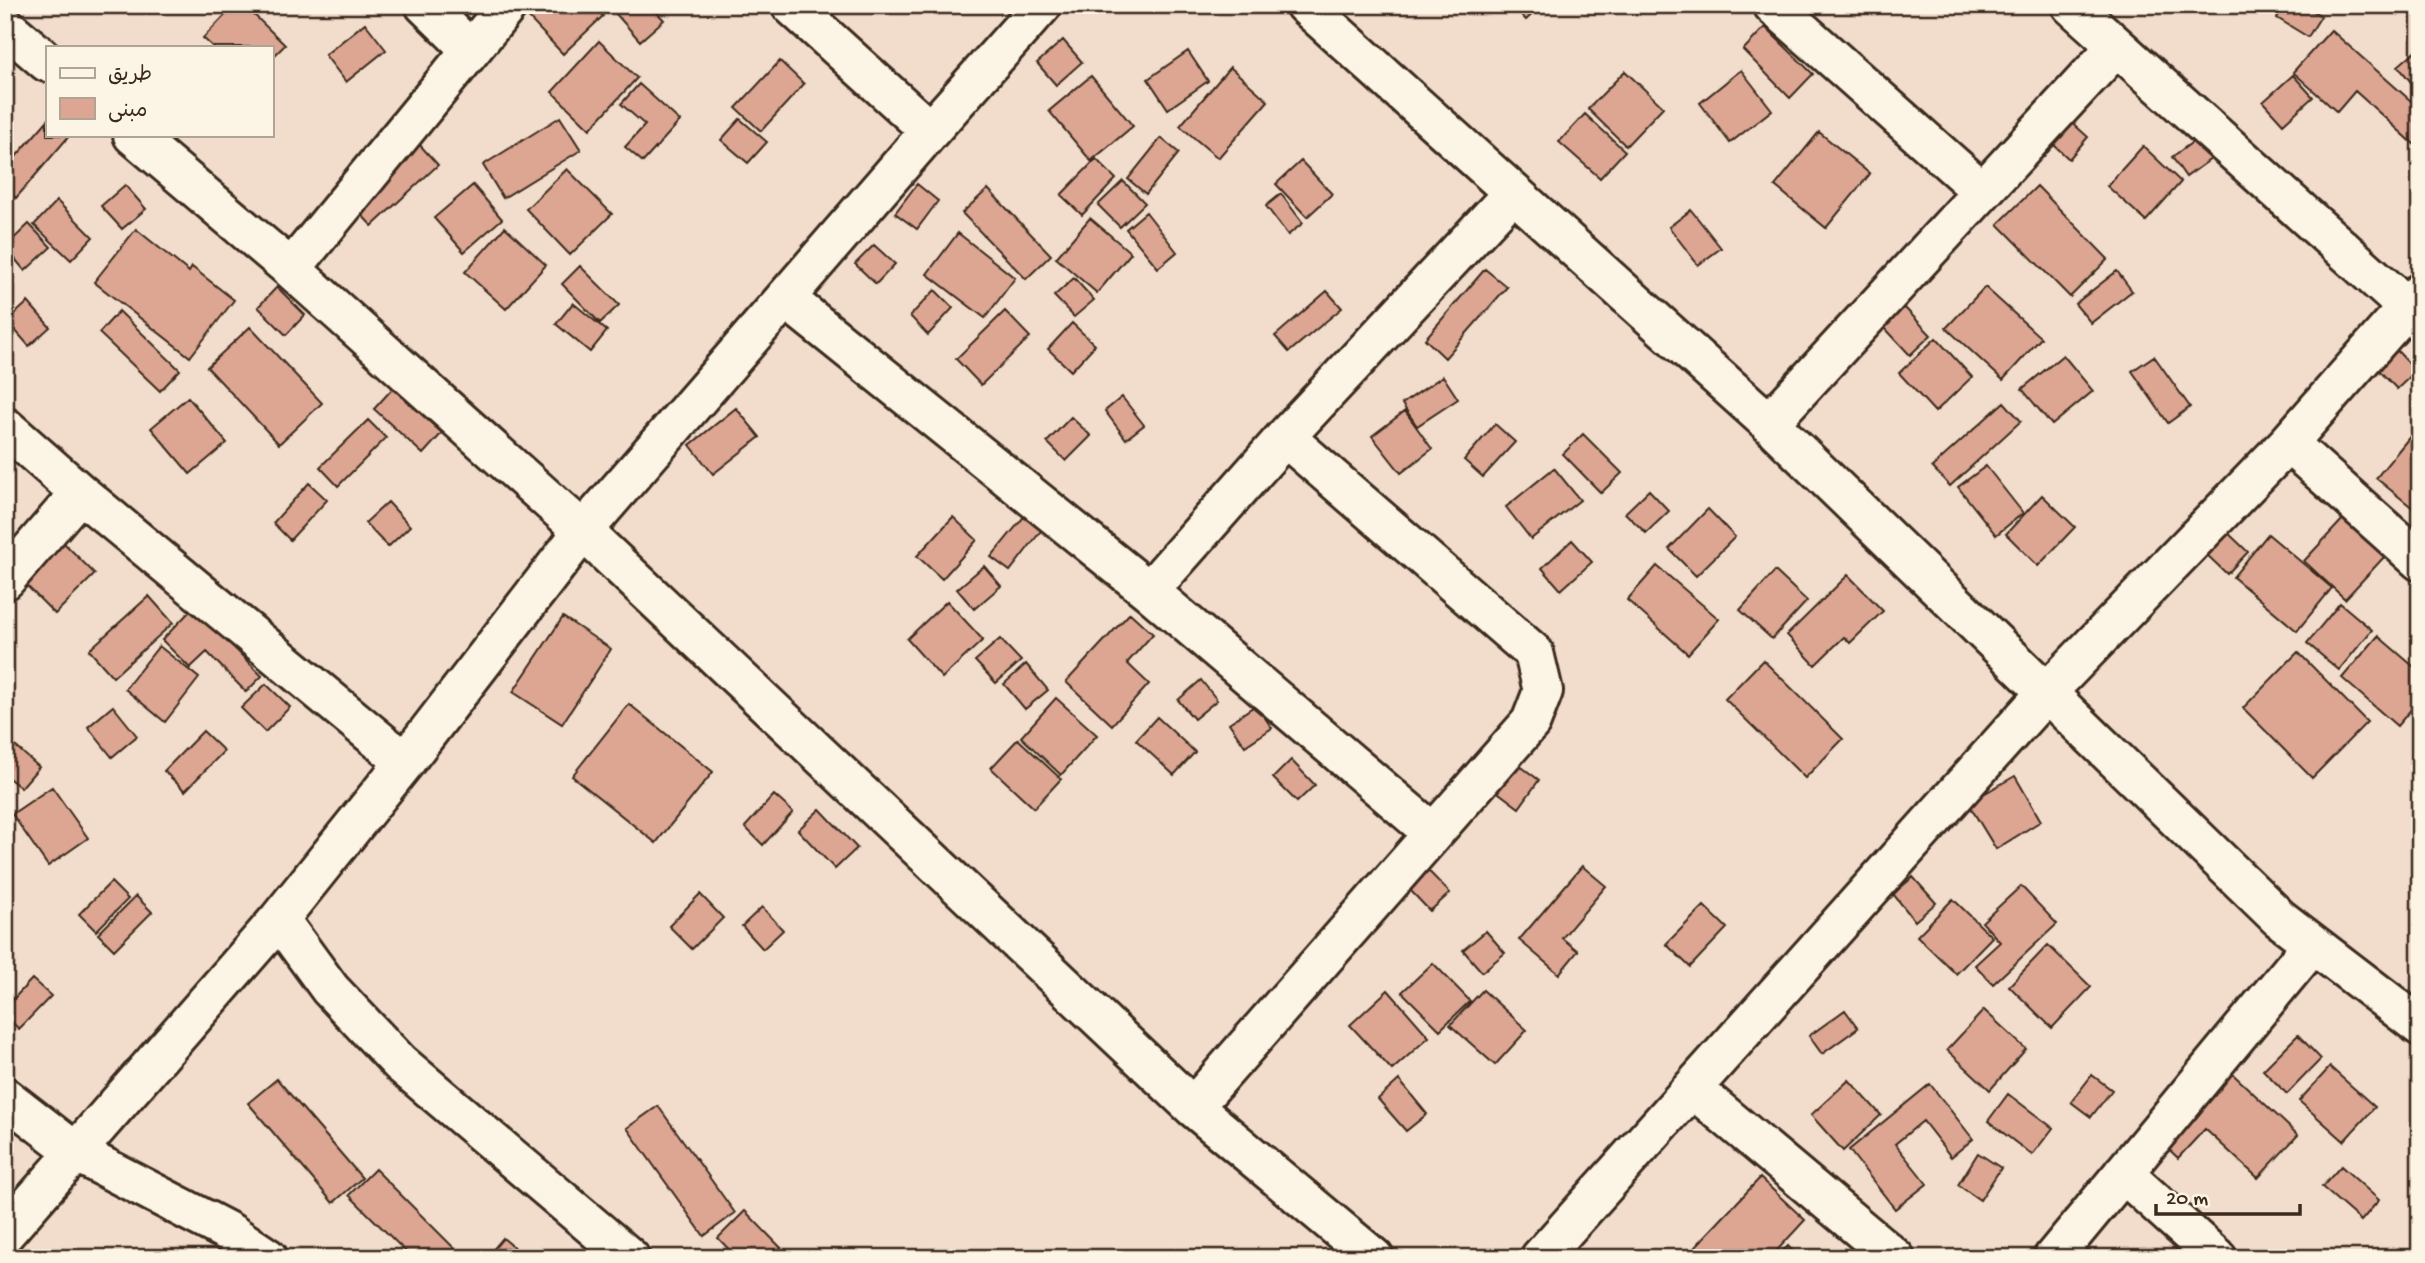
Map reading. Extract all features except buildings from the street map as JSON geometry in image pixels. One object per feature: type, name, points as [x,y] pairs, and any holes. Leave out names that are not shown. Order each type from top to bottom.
[{"type":"street","points":[[425,5],[471,50]]},
{"type":"street","points":[[291,269],[508,5]]},
{"type":"street","points":[[791,5],[930,131]]},
{"type":"street","points":[[5,1233],[78,1153],[279,919],[405,762],[583,531],[1042,5]]},
{"type":"street","points":[[1305,5],[1769,423],[2279,918],[2420,1026]]},
{"type":"street","points":[[1773,5],[1982,191]]},
{"type":"street","points":[[1540,1258],[2046,693],[2288,443],[2414,300],[2116,47],[2071,5]]},
{"type":"street","points":[[5,26],[46,61]]},
{"type":"street","points":[[1769,423],[2116,47]]},
{"type":"street","points":[[134,136],[291,269],[583,531],[1193,1107],[1374,1258]]},
{"type":"street","points":[[1149,591],[1285,437],[1513,192]]},
{"type":"street","points":[[785,298],[1149,591],[1433,834]]},
{"type":"street","points":[[5,427],[80,493],[405,762]]},
{"type":"street","points":[[1193,1107],[1531,722],[1543,691],[1534,653],[1285,437]]},
{"type":"street","points":[[2288,443],[2420,561]]},
{"type":"street","points":[[5,580],[80,493]]},
{"type":"street","points":[[279,919],[330,989],[400,1063],[629,1258]]},
{"type":"street","points":[[2053,1258],[2313,944]]},
{"type":"street","points":[[1692,1088],[1895,1258]]},
{"type":"street","points":[[5,1097],[78,1153],[229,1232],[268,1258]]},
{"type":"street","points":[[2123,1173],[2217,1258]]}]
